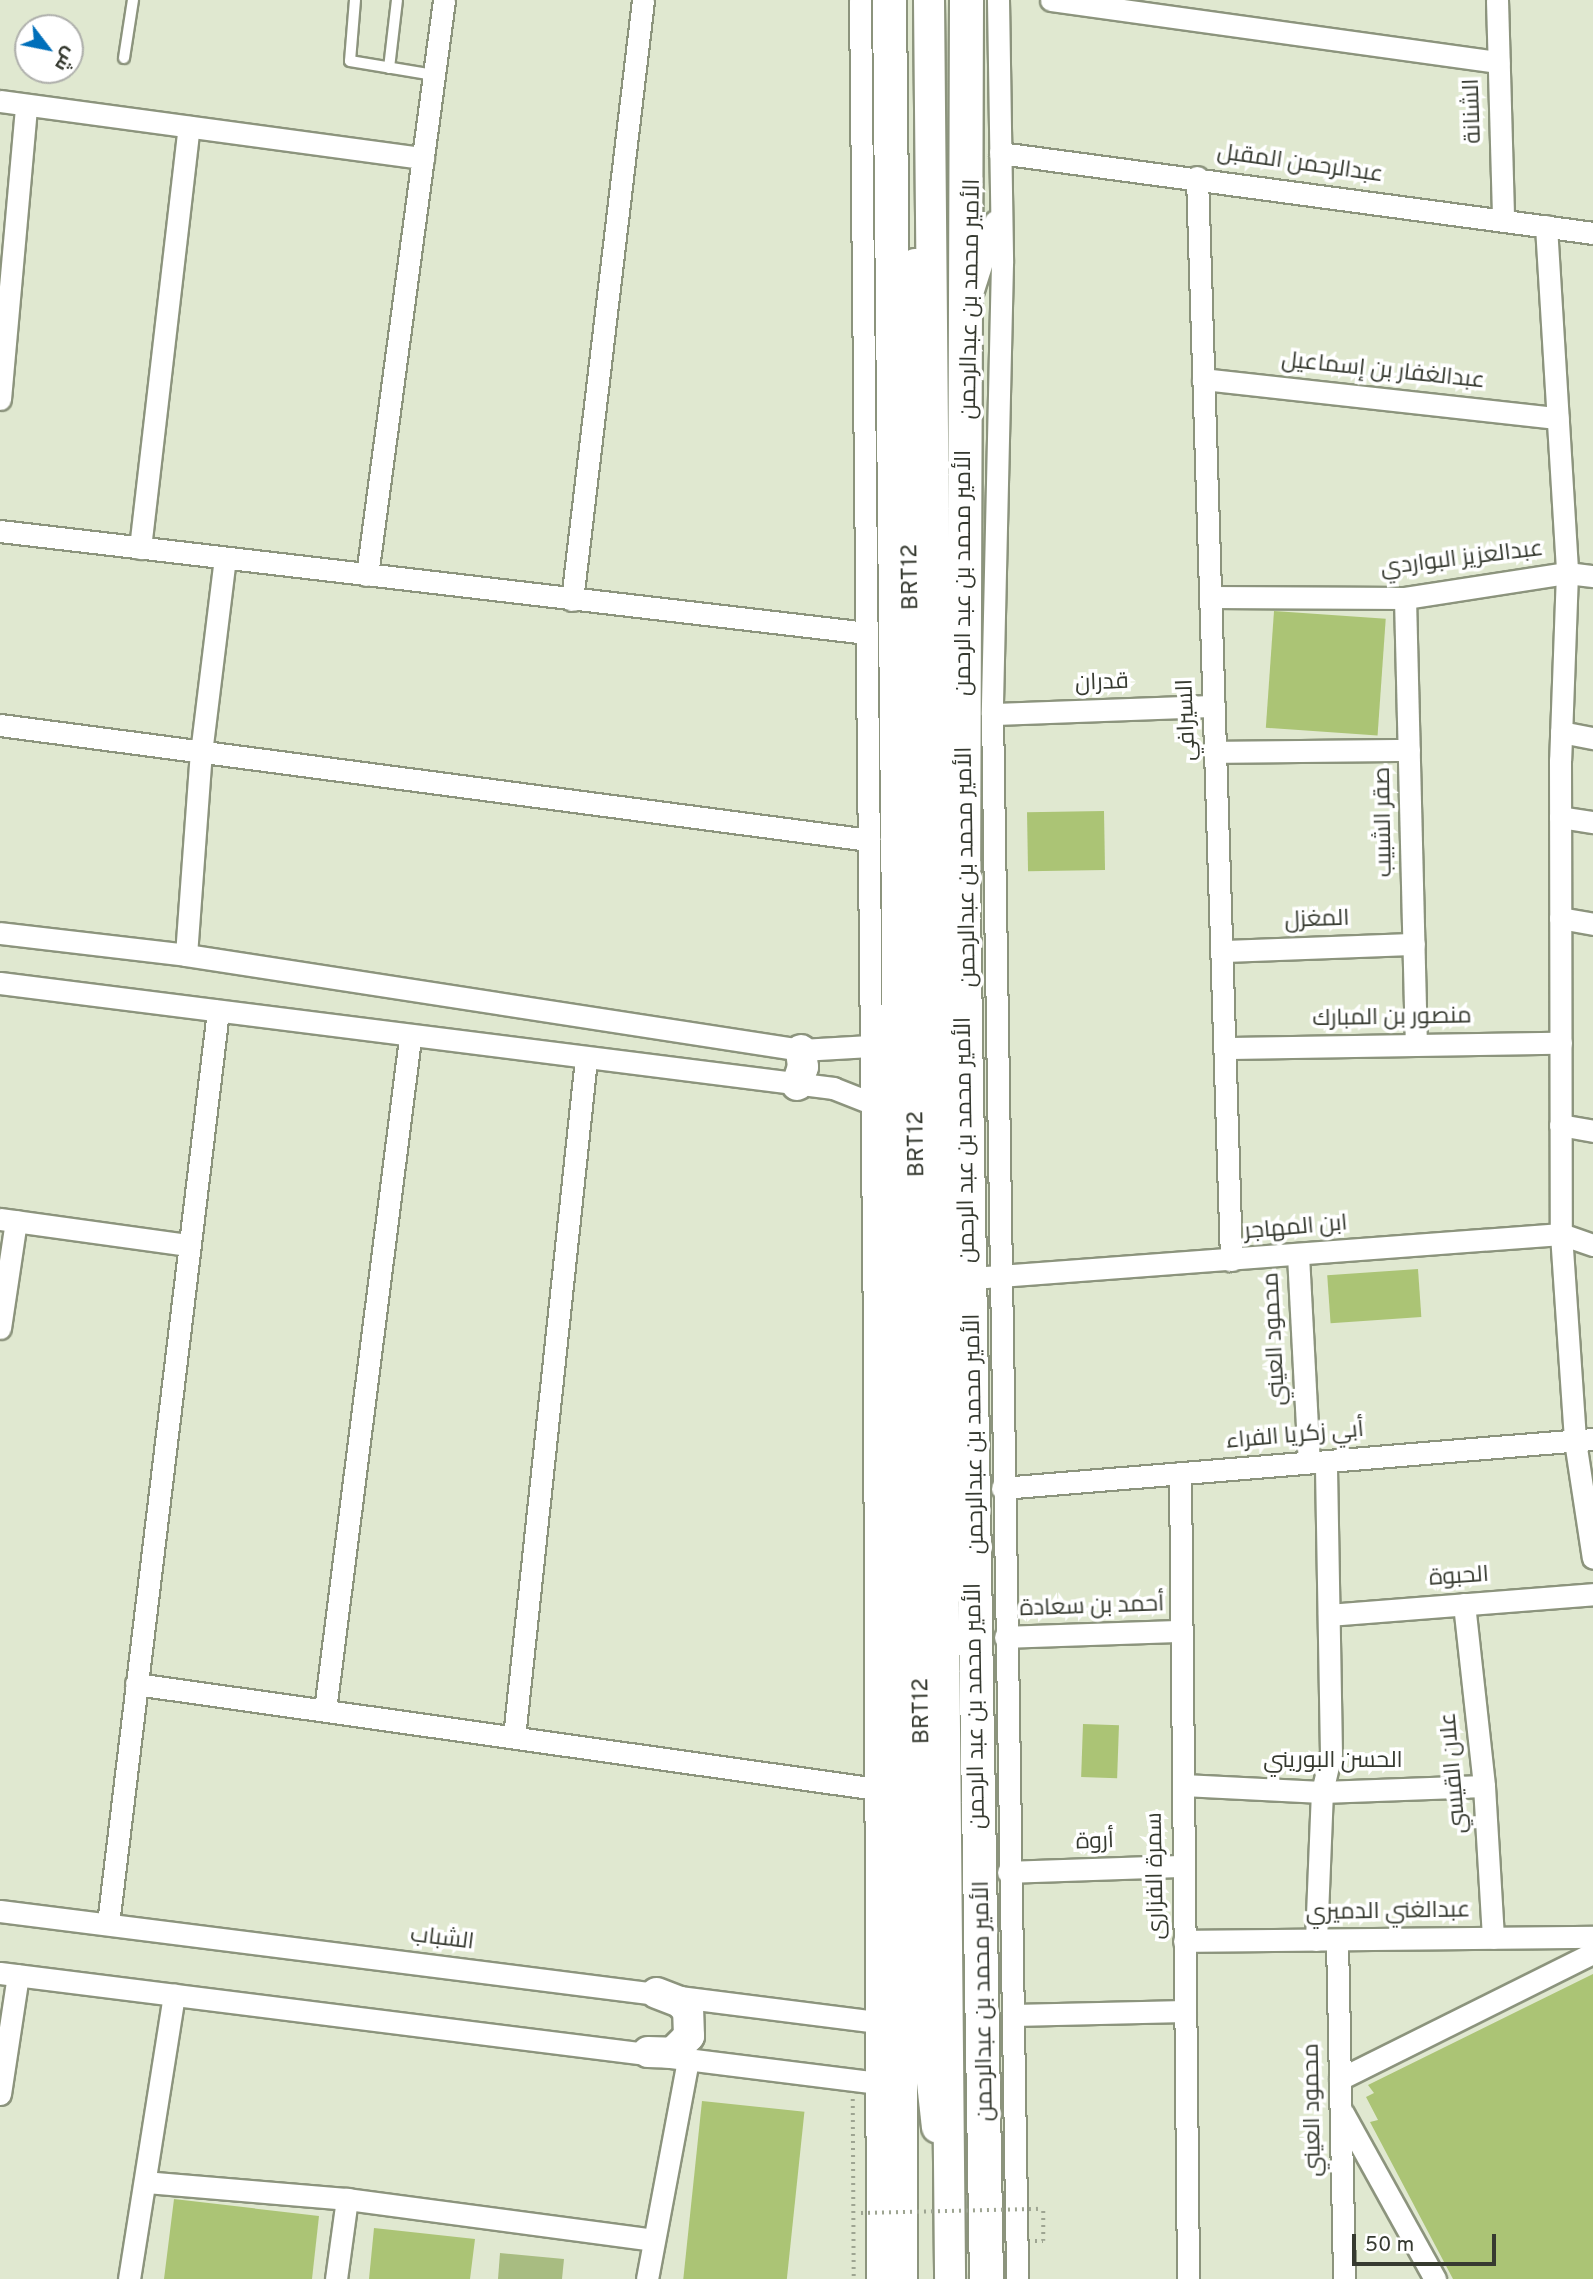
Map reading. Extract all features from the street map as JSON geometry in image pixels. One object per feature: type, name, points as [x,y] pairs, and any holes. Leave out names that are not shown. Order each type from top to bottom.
[{"type":"main road","points":[[889,0],[898,917],[885,1338],[901,1606],[900,2279]]},
{"type":"main road","name":"BRT12","points":[[929,0],[952,2156],[950,2279]]},
{"type":"main road","name":"الأمير محمد بن عبد الرحمن","points":[[966,0],[963,908],[985,1277],[986,2279]]},
{"type":"main road","points":[[797,1085],[803,1067],[802,1050]]},
{"type":"main road","points":[[876,1680],[901,1606]]},
{"type":"main road","points":[[648,2052],[672,2053],[689,2036],[688,2011],[680,2002],[657,1993]]},
{"type":"street","points":[[367,575],[444,0]]},
{"type":"street","points":[[572,600],[643,0]]},
{"type":"street","points":[[860,0],[871,1103],[885,1338],[876,1680],[877,2279]]},
{"type":"street","name":"الأمير محمد بن عبدالرحمن","points":[[998,0],[1001,191],[985,1277],[1002,1488],[1017,2279]]},
{"type":"street","points":[[1051,0],[1499,62]]},
{"type":"street","name":"الشنانة","points":[[1497,0],[1503,220]]},
{"type":"street","points":[[862,58],[890,115]]},
{"type":"street","points":[[0,102],[423,158]]},
{"type":"street","points":[[0,399],[5,285],[26,105]]},
{"type":"street","points":[[140,548],[189,127]]},
{"type":"street","name":"عبدالرحمن المقبل","points":[[1000,153],[1197,177],[1593,233]]},
{"type":"street","name":"السيرافي","points":[[1197,177],[1231,1260]]},
{"type":"street","points":[[967,308],[994,227],[1001,191]]},
{"type":"street","points":[[1546,226],[1567,573],[1560,817],[1561,1234],[1584,1440],[1593,1558]]},
{"type":"street","name":"عبدالغفار بن إسماعيل","points":[[1203,379],[1558,418]]},
{"type":"street","points":[[0,531],[867,633]]},
{"type":"street","points":[[186,955],[201,752],[225,558]]},
{"type":"street","name":"عبدالعزيز البواردي","points":[[1210,597],[1405,598],[1567,573],[1593,574]]},
{"type":"street","name":"صقر الشبيب","points":[[1405,598],[1416,1045]]},
{"type":"street","name":"قدران","points":[[992,714],[1214,706]]},
{"type":"street","points":[[0,724],[869,840]]},
{"type":"street","points":[[1561,732],[1593,738]]},
{"type":"street","points":[[1215,752],[1409,750]]},
{"type":"street","points":[[1560,817],[1593,822]]},
{"type":"street","points":[[1560,918],[1593,924]]},
{"type":"street","points":[[0,933],[186,955],[802,1050],[870,1045]]},
{"type":"street","name":"المغزل","points":[[1222,951],[1413,944]]},
{"type":"street","points":[[0,983],[410,1038],[851,1092],[871,1103]]},
{"type":"street","points":[[108,1924],[187,1245],[218,1011]]},
{"type":"street","points":[[325,1710],[410,1038]]},
{"type":"street","name":"منصور بن المبارك","points":[[1224,1048],[1561,1043]]},
{"type":"street","points":[[514,1737],[586,1059]]},
{"type":"street","points":[[1560,1125],[1593,1130]]},
{"type":"street","points":[[0,1328],[8,1220],[187,1245]]},
{"type":"street","name":"ابن المهاجر","points":[[985,1277],[1561,1234],[1593,1245]]},
{"type":"street","name":"محمود العيني","points":[[1298,1255],[1318,1462],[1329,1615],[1331,1754],[1322,1792],[1326,1940],[1340,2079],[1345,2279]]},
{"type":"street","name":"أبي زكريا الفراء","points":[[1002,1488],[1584,1440]]},
{"type":"street","name":"سمرة الفزارى","points":[[1180,1473],[1188,2279]]},
{"type":"street","name":"الحبوة","points":[[1329,1615],[1593,1594]]},
{"type":"street","name":"علان القيسي","points":[[1464,1604],[1484,1786],[1493,1938]]},
{"type":"street","name":"أحمد بن سعادة","points":[[1005,1637],[1181,1631]]},
{"type":"street","points":[[136,1684],[877,1789]]},
{"type":"street","name":"الحسن البوريني","points":[[1183,1785],[1322,1792],[1484,1786]]},
{"type":"street","name":"أروة","points":[[1008,1872],[1184,1866]]},
{"type":"street","name":"الشباب","points":[[0,1911],[878,2022]]},
{"type":"street","name":"عبدالغني الدميري","points":[[1184,1941],[1593,1937]]},
{"type":"street","points":[[1340,2079],[1593,1953]]},
{"type":"street","points":[[0,2094],[9,1974],[648,2052],[878,2083]]},
{"type":"street","points":[[129,2279],[174,1995]]},
{"type":"street","points":[[1013,2015],[1185,2011]]},
{"type":"street","points":[[647,2279],[688,2059]]},
{"type":"street","points":[[1340,2108],[1435,2279]]},
{"type":"street","points":[[145,2182],[347,2199],[653,2240]]},
{"type":"street","points":[[336,2279],[347,2199]]},
{"type":"lane","points":[[124,58],[133,0]]},
{"type":"lane","points":[[355,0],[347,57],[355,63],[434,75]]},
{"type":"lane","points":[[388,68],[397,0]]},
{"type":"path","points":[[853,2080],[854,2279]]},
{"type":"path","points":[[861,2213],[1043,2209],[1043,2241],[1034,2241],[1034,2231]]},
{"type":"green space","points":[[500,2253],[564,2259],[562,2279],[498,2279]]},
{"type":"building","points":[[1274,611],[1386,619],[1378,736],[1266,728]]},
{"type":"building","points":[[1104,811],[1105,870],[1028,871],[1027,812]]},
{"type":"building","points":[[1418,1269],[1421,1317],[1331,1323],[1327,1275]]},
{"type":"building","points":[[1083,1724],[1119,1725],[1117,1778],[1081,1777]]},
{"type":"building","points":[[1593,1974],[1593,2279],[1453,2279],[1370,2122],[1378,2120],[1366,2097],[1374,2093],[1368,2085]]},
{"type":"building","points":[[702,2101],[804,2112],[787,2279],[683,2279]]},
{"type":"building","points":[[174,2199],[319,2216],[312,2279],[164,2279]]},
{"type":"building","points":[[374,2228],[475,2239],[470,2279],[369,2279]]}]
